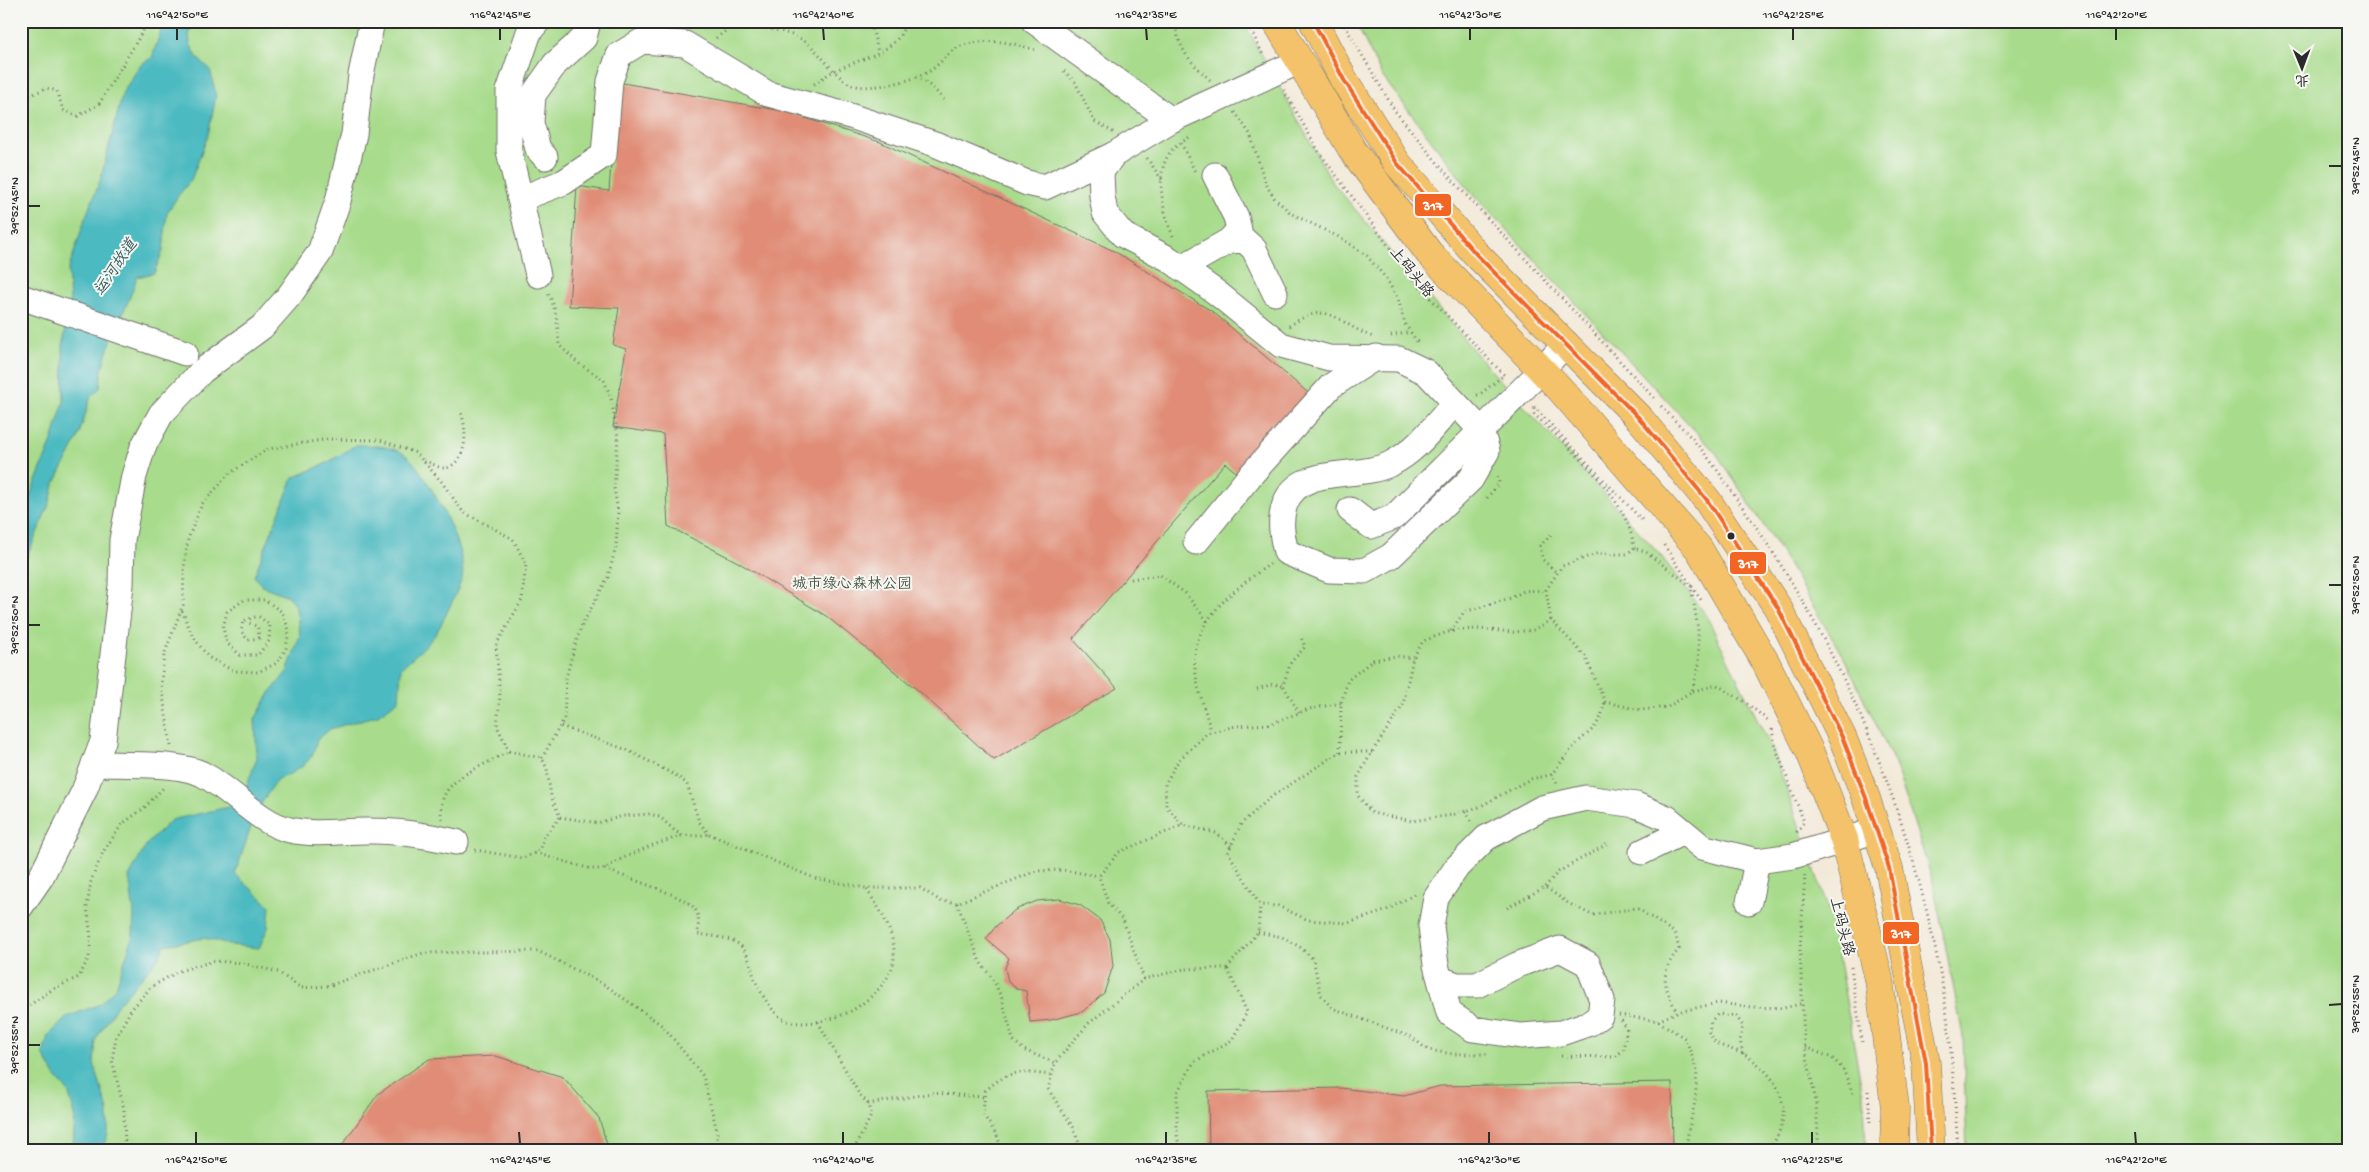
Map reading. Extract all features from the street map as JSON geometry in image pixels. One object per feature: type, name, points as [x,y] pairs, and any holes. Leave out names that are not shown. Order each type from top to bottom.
[{"type":"main road","name":"上码头路","points":[[1276,21],[1298,62],[1353,150],[1429,253],[1542,370],[1698,549],[1766,663],[1810,752],[1844,839],[1879,979],[1895,1108],[1894,1151]]},
{"type":"main road","points":[[1313,21],[1344,80],[1397,163],[1476,254],[1640,420],[1707,500],[1778,608],[1843,739],[1889,868],[1926,1063],[1931,1151]]},
{"type":"street","points":[[21,906],[41,876],[84,791],[103,741],[121,585],[122,540],[134,476],[143,447],[161,414],[202,371],[262,327],[289,296],[320,252],[338,202],[354,134],[361,75],[372,21]]},
{"type":"street","points":[[538,21],[529,32],[509,91],[509,151],[538,275]]},
{"type":"street","points":[[545,157],[538,149],[531,123],[533,95],[555,64],[584,38],[588,21]]},
{"type":"street","points":[[1034,21],[1171,120]]},
{"type":"street","points":[[520,199],[564,182],[604,156],[610,81],[619,55],[642,41],[685,44],[768,94],[850,116],[936,144],[1027,183],[1045,187],[1123,149],[1171,120],[1230,110],[1274,73],[1298,62]]},
{"type":"street","points":[[1123,149],[1101,172],[1105,213],[1123,236],[1181,268],[1217,293],[1282,345],[1329,358],[1376,357],[1399,359],[1426,372],[1465,398],[1480,430],[1487,451],[1471,479],[1391,556],[1364,571],[1329,570],[1286,552],[1281,534],[1282,512],[1289,493],[1308,479],[1366,472],[1392,464],[1419,444],[1465,398]]},
{"type":"street","points":[[1181,268],[1229,241],[1239,230],[1236,217],[1206,176]]},
{"type":"street","points":[[1229,241],[1244,240],[1254,249],[1275,293]]},
{"type":"street","points":[[21,297],[179,352]]},
{"type":"street","points":[[1350,510],[1371,526],[1394,517],[1566,344]]},
{"type":"street","points":[[1196,542],[1249,477],[1331,386],[1376,357]]},
{"type":"street","points":[[94,764],[173,767],[202,774],[230,791],[257,814],[288,830],[320,833],[348,831],[409,833],[456,842]]},
{"type":"street","points":[[1440,979],[1457,985],[1477,985],[1517,965],[1560,949],[1588,964],[1602,1000],[1600,1016],[1590,1023],[1561,1033],[1521,1036],[1473,1029],[1450,1013],[1440,979],[1431,926],[1436,898],[1457,867],[1486,838],[1542,808],[1586,798],[1636,805],[1667,818],[1702,847],[1757,861],[1794,856],[1877,830]]},
{"type":"street","points":[[1642,852],[1683,832]]},
{"type":"street","points":[[1749,902],[1757,861]]},
{"type":"path","points":[[21,91],[28,96],[46,88],[57,91],[63,110],[78,116],[99,104],[149,21]]},
{"type":"path","points":[[723,21],[731,27]]},
{"type":"path","points":[[868,21],[871,23],[878,52]]},
{"type":"path","points":[[811,86],[834,71],[894,44],[904,31],[905,21]]},
{"type":"path","points":[[1174,21],[1178,38],[1188,61],[1250,134],[1266,185],[1274,199],[1292,214],[1341,238],[1367,256],[1385,277],[1398,299],[1405,324],[1422,347]]},
{"type":"path","name":"上码头路","points":[[1247,21],[1319,152],[1416,283],[1647,526]]},
{"type":"path","points":[[716,38],[731,27],[756,27],[800,38],[834,71],[852,84],[873,87],[929,72],[944,57],[963,45],[990,41],[1016,44],[1039,51]]},
{"type":"path","points":[[1059,66],[1075,82],[1094,121],[1123,149],[1144,152],[1162,180]]},
{"type":"path","points":[[918,76],[946,102]]},
{"type":"path","points":[[1176,243],[1164,206],[1162,171],[1171,151],[1195,133]]},
{"type":"path","points":[[1181,143],[1206,176]]},
{"type":"path","points":[[538,275],[553,303],[559,345],[578,363],[604,380],[611,398],[618,437],[614,488],[618,512],[616,547],[608,577],[582,625],[574,648],[566,678],[564,719],[542,758]]},
{"type":"path","points":[[1275,340],[1285,329],[1303,317],[1324,312],[1341,318],[1357,331],[1373,336],[1392,336],[1410,332]]},
{"type":"path","points":[[1465,398],[1519,391],[1534,414],[1606,487],[1622,510],[1632,533],[1634,548]]},
{"type":"path","points":[[424,461],[442,468],[452,467],[461,456],[465,443],[465,425],[461,412]]},
{"type":"path","points":[[21,1011],[53,989],[79,977],[89,957],[91,938],[87,906],[91,881],[103,852],[122,824],[143,809],[173,778],[172,751],[161,684],[164,655],[182,610],[184,568],[188,539],[202,504],[230,473],[268,448],[328,439],[380,440],[416,453],[441,481],[463,512],[513,538],[526,564],[522,600],[496,644],[500,696],[498,726],[509,751]]},
{"type":"path","points":[[1551,535],[1540,546],[1543,560],[1557,573]]},
{"type":"path","points":[[1660,540],[1702,602]]},
{"type":"path","points":[[1551,620],[1534,630],[1513,632],[1477,629],[1452,632],[1423,641],[1413,658],[1403,705],[1372,752],[1358,778],[1358,796],[1372,813],[1412,821],[1452,815],[1479,807],[1530,779],[1551,775],[1574,746],[1594,728],[1601,717],[1605,702],[1585,656],[1551,620],[1546,590],[1562,566],[1596,554],[1627,554],[1634,548]]},
{"type":"path","points":[[1634,548],[1646,552],[1691,586],[1698,629],[1699,666],[1692,691]]},
{"type":"path","points":[[1211,732],[1198,686],[1195,666],[1199,637],[1215,610],[1239,586],[1274,560]]},
{"type":"path","points":[[1131,579],[1160,575],[1185,593],[1208,622]]},
{"type":"path","points":[[1452,632],[1464,612],[1511,598],[1524,591],[1546,590]]},
{"type":"path","points":[[182,610],[192,635],[208,657],[234,670],[258,672],[277,663],[286,649],[289,630],[282,612],[265,600],[244,600],[227,612],[223,628],[227,644],[240,655],[258,655],[269,641],[270,626],[258,616],[243,621],[241,631],[248,640],[259,638],[258,627],[249,623]]},
{"type":"path","points":[[1299,713],[1283,685],[1291,662],[1305,647],[1301,637]]},
{"type":"path","points":[[1340,752],[1340,704],[1348,680],[1373,660],[1396,656],[1413,658]]},
{"type":"path","points":[[1257,689],[1273,684],[1283,685]]},
{"type":"path","points":[[1605,702],[1641,710],[1668,707],[1692,691],[1717,685],[1745,702],[1771,723],[1776,746],[1804,822],[1794,837]]},
{"type":"path","points":[[1231,846],[1216,833],[1183,825],[1166,806],[1165,784],[1178,761],[1207,733],[1236,726],[1270,724],[1309,709],[1340,704]]},
{"type":"path","points":[[1765,710],[1779,740]]},
{"type":"path","points":[[560,726],[627,750],[678,776],[687,784],[700,822],[709,834],[814,878],[866,888],[920,888],[941,901],[957,904],[1036,871],[1063,870],[1099,876]]},
{"type":"path","points":[[542,758],[509,751],[496,759],[480,765],[448,788],[440,808],[447,833],[456,842],[472,850],[523,858],[535,853],[540,848],[544,837],[560,817]]},
{"type":"path","points":[[1082,1151],[1073,1127],[1048,1089],[1055,1063],[1089,1023],[1144,979],[1184,969],[1227,968],[1258,932],[1260,905],[1246,886],[1228,852],[1241,824],[1270,797],[1340,752],[1372,752]]},
{"type":"path","points":[[542,758],[547,769],[551,796],[560,817]]},
{"type":"path","points":[[1551,775],[1559,786]]},
{"type":"path","points":[[560,817],[598,823],[623,816],[650,814],[660,817],[676,832],[684,835],[709,834]]},
{"type":"path","points":[[1099,876],[1119,852],[1183,825]]},
{"type":"path","points":[[605,869],[619,860],[650,846],[684,835]]},
{"type":"path","points":[[1506,908],[1545,887],[1558,872],[1609,842]]},
{"type":"path","points":[[535,853],[591,869],[605,869],[673,895],[694,907],[698,915],[698,934],[722,938],[740,945],[747,955],[757,984],[780,1017],[799,1022],[818,1022],[836,1019],[867,1000],[892,971],[896,954],[894,942],[866,888]]},
{"type":"path","points":[[1806,869],[1800,949],[1805,1047],[1816,1102],[1819,1151]]},
{"type":"path","points":[[1099,876],[1108,903],[1124,920],[1144,979]]},
{"type":"path","points":[[1545,887],[1568,903],[1592,915],[1637,908],[1675,934],[1679,949],[1668,962],[1665,983],[1677,1012]]},
{"type":"path","points":[[1260,905],[1278,906],[1308,920],[1348,924],[1385,911],[1414,896],[1419,889]]},
{"type":"path","points":[[957,904],[980,962],[994,981],[1002,999],[1013,1040],[1024,1050],[1055,1063]]},
{"type":"path","points":[[125,1151],[124,1109],[112,1060],[116,1037],[131,1010],[151,987],[179,971],[214,960],[242,963],[278,972],[301,988],[328,986],[423,953],[538,951],[605,985],[663,1026],[703,1076],[717,1131],[717,1151]]},
{"type":"path","name":"上码头路","points":[[1850,966],[1863,1051]]},
{"type":"path","points":[[1180,1151],[1177,1135],[1177,1093],[1194,1062],[1232,1040],[1247,1012],[1227,968]]},
{"type":"path","points":[[1658,1021],[1677,1012],[1718,1003],[1784,1008],[1804,1003]]},
{"type":"path","points":[[1601,1012],[1658,1021],[1686,1039],[1697,1070],[1695,1102],[1686,1151]]},
{"type":"path","points":[[1743,1054],[1740,1040],[1743,1026],[1736,1016],[1718,1014],[1711,1021],[1709,1032],[1715,1042],[1743,1054],[1769,1074],[1783,1101],[1783,1122],[1778,1137],[1768,1151]]},
{"type":"path","points":[[818,1022],[858,1092],[868,1104],[871,1116],[853,1151]]},
{"type":"path","points":[[1805,1047],[1832,1058],[1844,1069],[1854,1094]]},
{"type":"path","points":[[1002,1151],[997,1135],[983,1114],[985,1091],[1002,1076],[1022,1072],[1052,1074]]},
{"type":"path","points":[[1868,1088],[1870,1124]]},
{"type":"path","points":[[868,1104],[932,1093],[984,1097]]},
{"type":"green space","name":"城市绿心森林公园","points":[[21,21],[1243,21],[1333,183],[1480,358],[1661,556],[1706,615],[1774,753],[1831,917],[1864,1101],[1866,1151],[21,1151]]},
{"type":"green space","points":[[1355,21],[2348,21],[2348,1151],[1967,1151],[1963,1036],[1933,882],[1895,764],[1845,660],[1778,547],[1716,453],[1471,192],[1382,76]]},
{"type":"water","name":"运河故道","points":[[170,21],[195,21],[189,33],[190,44],[198,59],[210,69],[216,96],[208,135],[191,180],[167,213],[163,251],[154,273],[137,277],[109,345],[101,374],[100,388],[91,396],[78,438],[54,485],[50,502],[21,571],[21,518],[52,441],[64,401],[63,345],[70,300],[68,271],[100,181],[123,92],[141,64],[152,58],[162,27]]},
{"type":"water","points":[[356,445],[396,450],[407,456],[415,465],[435,495],[453,532],[462,566],[460,583],[437,632],[401,668],[399,700],[378,715],[330,729],[317,740],[312,756],[303,766],[277,779],[261,804],[235,874],[270,906],[268,928],[259,948],[231,945],[204,938],[165,945],[158,959],[118,1004],[96,1039],[94,1063],[108,1111],[108,1134],[101,1151],[71,1151],[73,1147],[75,1115],[68,1091],[55,1076],[43,1054],[48,1036],[67,1017],[100,1004],[116,987],[133,936],[134,913],[129,877],[147,844],[171,820],[229,807],[244,792],[257,758],[255,719],[270,693],[287,672],[300,635],[296,608],[288,596],[262,586],[254,576],[293,478],[327,463]]},
{"type":"building","points":[[617,82],[783,111],[880,142],[1114,251],[1213,312],[1313,397],[1242,477],[1225,463],[1073,639],[1117,688],[994,760],[920,692],[826,616],[736,561],[668,526],[663,434],[613,427],[626,349],[613,345],[619,308],[569,306],[577,186],[609,191]]},
{"type":"building","points":[[1060,899],[1080,905],[1100,920],[1110,939],[1113,966],[1104,993],[1082,1012],[1051,1020],[1030,1022],[1026,991],[1017,989],[1008,982],[1005,968],[1009,958],[986,939],[996,926],[1015,910],[1037,901]]},
{"type":"building","points":[[496,1056],[563,1077],[599,1118],[609,1151],[338,1151],[378,1094],[429,1059]]},
{"type":"building","points":[[1672,1082],[1673,1151],[1209,1151],[1208,1091],[1341,1088],[1404,1096],[1440,1086]]},
{"type":"transit line","name":"317","points":[[1313,21],[1344,80],[1397,163],[1476,254],[1640,419],[1707,500],[1778,608],[1843,739],[1866,798],[1889,868],[1926,1063],[1931,1151]]}]
